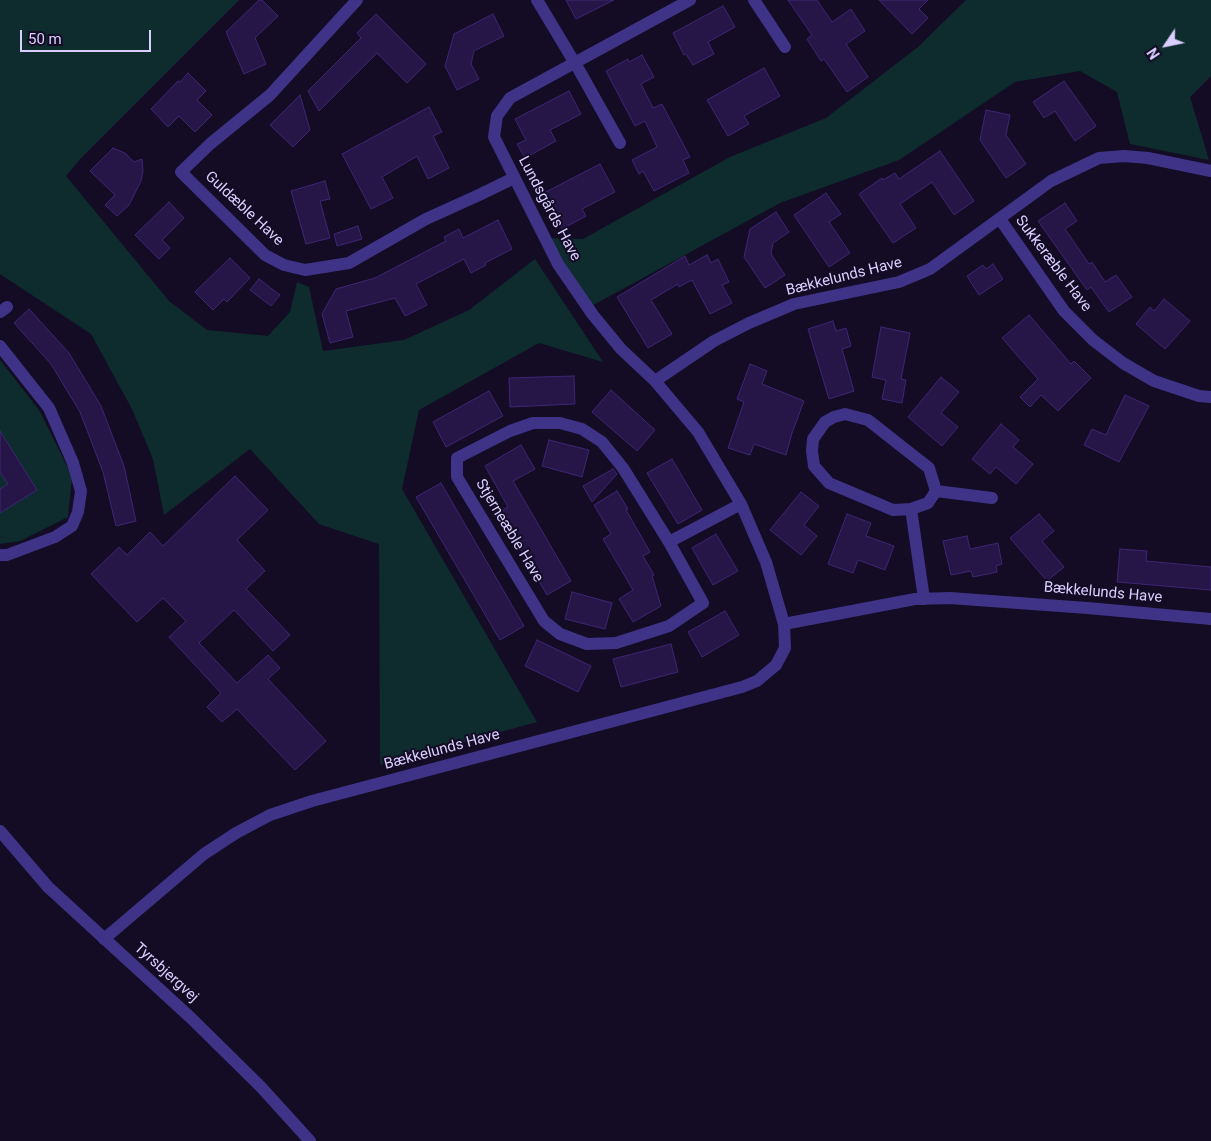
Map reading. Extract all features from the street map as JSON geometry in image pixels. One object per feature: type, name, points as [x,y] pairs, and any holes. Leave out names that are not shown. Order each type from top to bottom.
[{"type":"street","name":"Guldæble Have","points":[[357,0],[270,95],[210,144],[181,172],[265,255],[284,265],[306,270],[349,263],[426,219],[514,178]]},
{"type":"street","points":[[536,0],[620,143]]},
{"type":"street","name":"Lundsgårds Have","points":[[655,382],[621,349],[593,315],[558,264],[494,137],[497,116],[510,98],[690,0]]},
{"type":"street","points":[[754,0],[785,47]]},
{"type":"street","name":"Bækkelunds Have","points":[[104,938],[204,854],[236,833],[270,815],[312,801],[742,687],[757,681],[776,665],[785,648],[784,624],[766,562],[741,504],[698,432],[655,382],[714,341],[749,323],[794,304],[899,282],[930,269],[1051,182],[1100,158],[1124,156],[1148,158],[1211,171]]},
{"type":"street","name":"Sukkeræble Have","points":[[1000,219],[1064,311],[1093,340],[1123,363],[1154,381],[1199,396],[1211,397]]},
{"type":"street","points":[[0,346],[49,408],[73,462],[81,491],[78,512],[72,526],[55,537],[7,555],[0,555]]},
{"type":"street","points":[[845,414],[868,420],[929,468],[936,491],[928,503],[911,509],[893,510],[829,483],[814,466],[813,439],[825,422],[834,417],[845,414]]},
{"type":"street","name":"Stjerneæble Have","points":[[533,422],[560,423],[582,430],[602,442],[623,468],[669,542],[703,603],[669,626],[616,643],[587,644],[560,634],[544,621],[457,477],[457,458],[510,431],[533,422]]},
{"type":"street","points":[[936,491],[992,498]]},
{"type":"street","points":[[669,542],[741,504]]},
{"type":"street","points":[[911,509],[924,599]]},
{"type":"street","name":"Bækkelunds Have","points":[[784,624],[924,599],[950,598],[1087,608],[1211,620]]},
{"type":"street","name":"Tyrsbjergvej","points":[[0,831],[48,888],[104,938],[262,1087],[310,1141]]},
{"type":"green space","points":[[0,0],[239,0],[81,158],[66,176],[169,301],[207,330],[268,336],[290,312],[297,282],[309,287],[323,351],[404,340],[469,310],[535,259],[603,362],[539,343],[419,410],[402,489],[537,722],[380,765],[379,544],[319,524],[250,449],[164,515],[153,459],[132,409],[91,334],[0,274]]},
{"type":"green space","points":[[966,0],[1211,0],[1211,76],[1190,97],[1209,160],[1130,144],[1117,92],[1080,71],[1015,82],[899,160],[780,203],[588,308],[544,238],[583,239],[730,157],[826,118],[918,47]]},
{"type":"green space","points":[[0,360],[39,410],[72,476],[68,517],[20,541],[0,544]]},
{"type":"building","points":[[259,0],[262,0],[278,16],[255,38],[266,64],[244,74],[226,32]]},
{"type":"building","points":[[566,0],[614,0],[576,19]]},
{"type":"building","points":[[788,0],[817,0],[832,22],[851,9],[865,31],[846,44],[868,77],[847,92],[824,59],[821,61],[807,39],[812,35]]},
{"type":"building","points":[[879,0],[928,0],[919,9],[928,18],[912,34]]},
{"type":"building","points":[[723,6],[735,27],[708,42],[714,54],[693,65],[686,54],[684,55],[673,33]]},
{"type":"building","points":[[376,14],[426,64],[407,83],[377,53],[319,111],[308,91],[361,38],[357,33]]},
{"type":"building","points":[[493,14],[504,36],[474,51],[471,64],[479,79],[457,90],[445,66],[454,34]]},
{"type":"building","points":[[642,55],[654,77],[641,84],[653,108],[662,104],[690,157],[683,160],[689,173],[654,191],[643,171],[639,174],[632,160],[657,147],[645,121],[635,126],[606,71],[628,59],[629,62]]},
{"type":"building","points":[[764,68],[780,96],[744,116],[749,124],[728,136],[707,100]]},
{"type":"building","points":[[188,73],[206,91],[197,100],[212,115],[195,132],[179,116],[168,127],[151,109]]},
{"type":"building","points":[[1064,81],[1096,126],[1075,141],[1055,111],[1044,118],[1033,102]]},
{"type":"building","points":[[569,91],[581,114],[550,130],[556,141],[525,158],[517,144],[526,140],[515,119]]},
{"type":"building","points":[[300,95],[310,130],[293,147],[270,125]]},
{"type":"building","points":[[429,107],[442,132],[433,136],[449,168],[428,179],[417,156],[382,177],[393,198],[371,209],[342,154]]},
{"type":"building","points":[[986,110],[1010,115],[1006,135],[1026,164],[1006,178],[980,140]]},
{"type":"building","points":[[113,148],[125,153],[134,162],[142,159],[143,171],[141,181],[129,205],[117,216],[105,205],[115,195],[90,171]]},
{"type":"building","points":[[940,151],[974,201],[954,215],[932,182],[900,204],[916,228],[893,243],[859,194],[882,178],[883,180],[895,173],[899,179]]},
{"type":"building","points":[[600,164],[615,192],[582,209],[586,216],[562,229],[556,217],[552,219],[540,195]]},
{"type":"building","points":[[325,181],[330,199],[320,201],[330,238],[306,244],[291,191]]},
{"type":"building","points":[[826,193],[841,214],[829,222],[850,253],[829,267],[794,215]]},
{"type":"building","points":[[169,202],[184,218],[162,240],[170,248],[159,259],[135,235]]},
{"type":"building","points":[[1065,203],[1077,221],[1065,229],[1089,264],[1092,262],[1105,282],[1116,275],[1132,297],[1109,312],[1091,287],[1087,290],[1038,221]]},
{"type":"building","points":[[776,212],[789,232],[773,243],[771,254],[785,275],[765,288],[744,257],[750,229]]},
{"type":"building","points":[[498,220],[512,249],[485,263],[486,265],[471,273],[464,259],[416,284],[427,305],[405,316],[395,298],[346,311],[353,337],[330,343],[322,314],[336,289],[375,278],[446,241],[444,237],[459,229],[463,238]]},
{"type":"building","points":[[358,226],[362,239],[337,246],[334,234]]},
{"type":"building","points":[[707,255],[711,263],[718,259],[729,282],[722,285],[732,303],[710,314],[692,280],[679,287],[678,284],[651,300],[672,334],[648,348],[617,297],[685,256],[689,265]]},
{"type":"building","points":[[230,258],[250,278],[227,302],[224,299],[213,310],[195,292]]},
{"type":"building","points":[[993,264],[1003,279],[979,295],[967,276],[983,265],[986,269]]},
{"type":"building","points":[[259,279],[280,295],[271,306],[250,290]]},
{"type":"building","points":[[1164,299],[1190,321],[1165,349],[1136,324],[1150,307],[1154,311]]},
{"type":"building","points":[[29,309],[69,353],[101,406],[124,466],[136,521],[116,526],[103,472],[80,412],[51,364],[14,323]]},
{"type":"building","points":[[1029,315],[1071,364],[1074,361],[1091,378],[1058,411],[1041,395],[1030,407],[1020,397],[1038,379],[1002,338]]},
{"type":"building","points":[[833,321],[836,331],[846,328],[851,346],[842,349],[854,391],[829,399],[808,329]]},
{"type":"building","points":[[881,327],[910,333],[901,379],[906,380],[902,403],[882,399],[886,380],[872,377]]},
{"type":"building","points":[[750,364],[767,371],[762,384],[804,401],[786,455],[754,444],[750,455],[728,448],[744,402],[737,399]]},
{"type":"building","points":[[574,376],[575,404],[510,407],[509,378]]},
{"type":"building","points":[[941,377],[959,392],[941,413],[958,427],[942,446],[908,417]]},
{"type":"building","points":[[611,390],[655,430],[637,451],[592,412]]},
{"type":"building","points":[[489,391],[503,416],[446,447],[433,422]]},
{"type":"building","points":[[1125,395],[1149,406],[1119,462],[1084,445],[1092,429],[1106,435]]},
{"type":"building","points":[[1001,424],[1019,440],[1013,447],[1033,464],[1016,484],[996,467],[990,474],[972,459]]},
{"type":"building","points":[[0,431],[37,490],[0,513],[0,489],[8,484],[0,472]]},
{"type":"building","points":[[549,440],[589,450],[582,477],[542,466]]},
{"type":"building","points":[[521,445],[535,469],[513,481],[571,581],[547,595],[499,512],[508,507],[485,466]]},
{"type":"building","points":[[672,459],[702,510],[678,524],[647,473]]},
{"type":"building","points":[[613,469],[617,474],[592,502],[583,486]]},
{"type":"building","points":[[235,476],[268,510],[237,540],[265,571],[246,589],[290,635],[273,651],[234,610],[199,643],[237,683],[268,655],[280,668],[268,679],[326,741],[295,770],[237,709],[222,722],[207,707],[221,693],[169,637],[186,621],[163,598],[137,622],[91,574],[119,547],[127,555],[150,532],[163,546]]},
{"type":"building","points":[[441,483],[524,626],[500,640],[416,497]]},
{"type":"building","points":[[617,491],[650,552],[643,556],[654,575],[652,576],[661,606],[633,622],[619,599],[633,590],[603,539],[611,534],[594,505]]},
{"type":"building","points":[[801,492],[819,506],[804,525],[817,536],[801,555],[770,530]]},
{"type":"building","points":[[847,514],[871,523],[866,536],[894,546],[885,570],[858,560],[853,573],[828,564]]},
{"type":"building","points":[[1039,514],[1054,531],[1042,541],[1064,567],[1047,581],[1010,538]]},
{"type":"building","points":[[716,534],[738,571],[713,585],[692,548]]},
{"type":"building","points":[[967,536],[970,549],[998,543],[1002,564],[996,566],[997,572],[973,577],[971,571],[951,575],[943,541]]},
{"type":"building","points":[[1120,549],[1147,551],[1146,561],[1211,567],[1211,590],[1117,582]]},
{"type":"building","points":[[572,592],[612,603],[605,629],[565,619]]},
{"type":"building","points":[[725,611],[739,635],[702,657],[688,632]]},
{"type":"building","points":[[537,640],[591,666],[578,692],[525,666]]},
{"type":"building","points":[[671,644],[678,672],[621,687],[613,659]]}]
